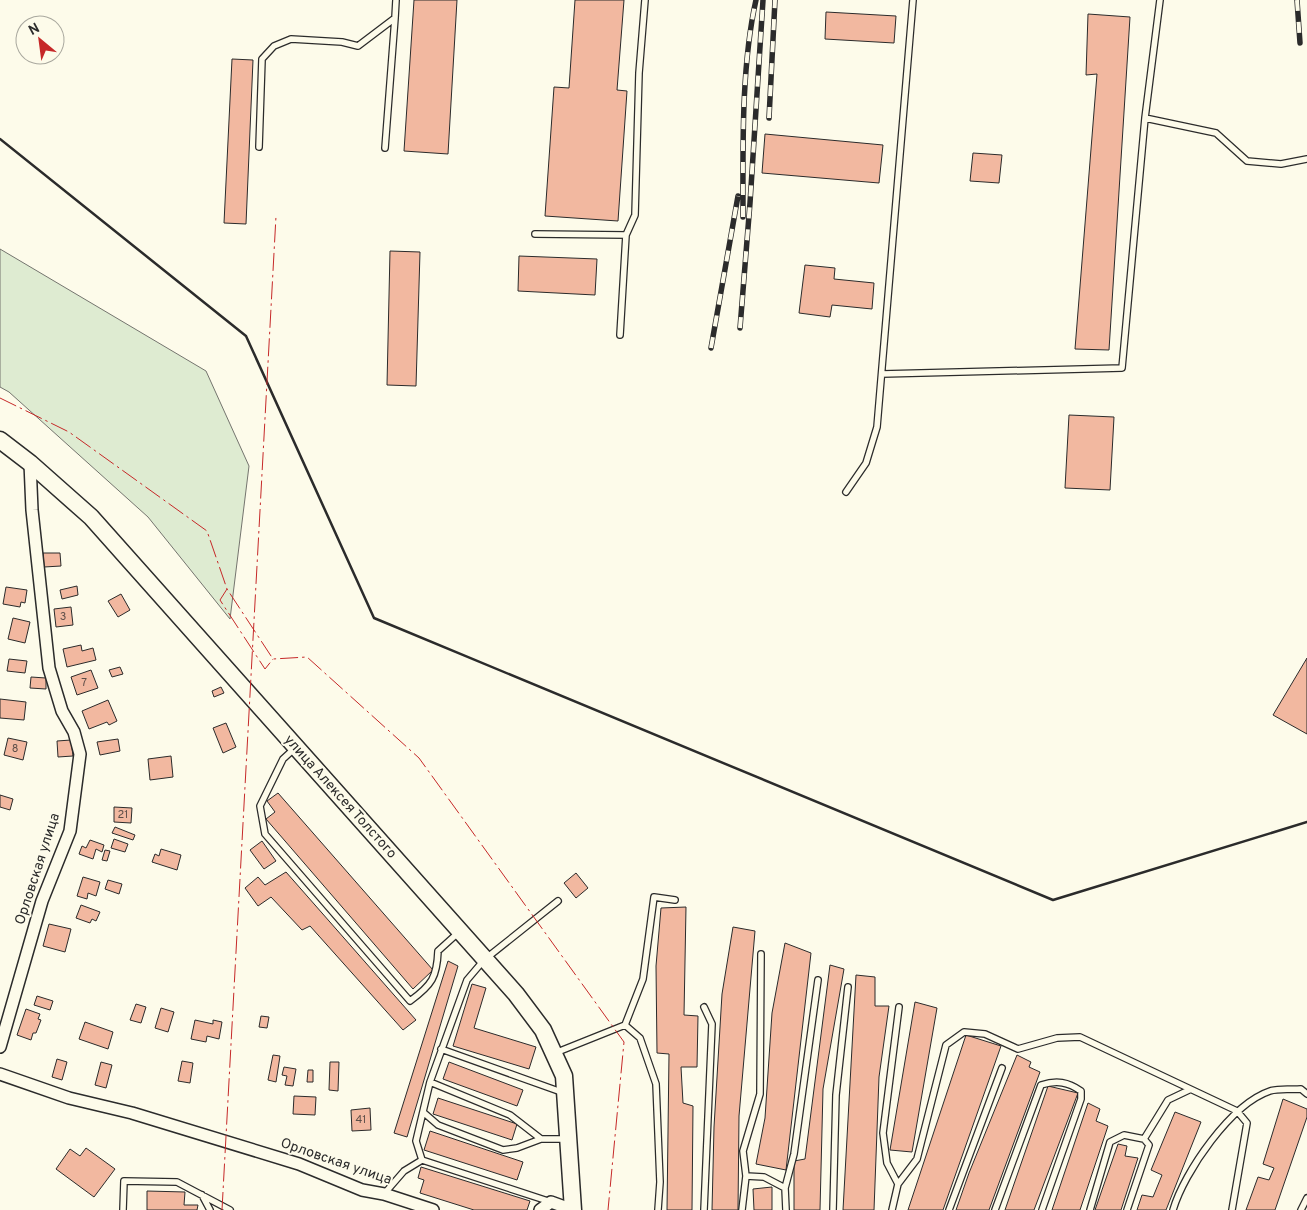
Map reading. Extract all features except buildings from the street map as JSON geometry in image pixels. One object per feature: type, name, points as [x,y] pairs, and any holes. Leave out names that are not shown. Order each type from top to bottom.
[{"type":"street","name":"улица Алексея Толстого","points":[[0,440],[30,463],[91,517],[516,994],[543,1030],[564,1076],[570,1140],[573,1210]]},
{"type":"street","name":"Орловская улица","points":[[0,1047],[42,902],[70,831],[80,754],[74,732],[62,710],[49,668],[32,510],[30,463]]},
{"type":"street","name":"Орловская улица","points":[[0,1074],[69,1098],[132,1113],[299,1164],[362,1190],[384,1194],[433,1210]]},
{"type":"street","points":[[540,1210],[551,1202],[573,1210]]},
{"type":"lane","points":[[385,148],[396,0]]},
{"type":"lane","points":[[620,335],[626,236],[635,215],[639,73],[645,0]]},
{"type":"lane","points":[[846,492],[866,464],[878,427],[913,0]]},
{"type":"lane","points":[[882,374],[1122,368],[1145,118],[1160,0]]},
{"type":"lane","points":[[259,147],[262,59],[274,46],[291,39],[342,42],[358,46],[395,18]]},
{"type":"lane","points":[[1145,118],[1216,132],[1247,161],[1281,164],[1307,159]]},
{"type":"lane","points":[[535,234],[626,236]]},
{"type":"lane","points":[[296,748],[283,759],[260,806],[265,834],[410,1001],[423,992],[437,972],[438,950],[459,932]]},
{"type":"lane","points":[[555,1053],[625,1024],[644,979],[654,897],[675,900]]},
{"type":"lane","points":[[422,1160],[416,1141],[430,1082],[467,980],[484,960],[558,901]]},
{"type":"lane","points":[[742,1210],[746,1176],[744,1151],[760,1094],[762,954]]},
{"type":"lane","points":[[786,1210],[785,1188],[794,1154],[818,980]]},
{"type":"lane","points":[[833,1210],[836,1095],[848,987]]},
{"type":"lane","points":[[704,1006],[712,1024],[704,1210]]},
{"type":"lane","points":[[898,1184],[888,1163],[883,1133],[899,1007]]},
{"type":"lane","points":[[625,1024],[640,1038],[656,1084],[660,1182],[658,1210]]},
{"type":"lane","points":[[892,1210],[898,1184],[917,1159],[946,1045],[964,1032],[985,1034],[1018,1049],[1057,1038],[1080,1038],[1237,1111],[1247,1123],[1232,1210]]},
{"type":"lane","points":[[441,1049],[566,1093]]},
{"type":"lane","points":[[949,1210],[1002,1068]]},
{"type":"lane","points":[[430,1082],[510,1115],[541,1139]]},
{"type":"lane","points":[[995,1210],[1041,1085],[1053,1082],[1070,1084],[1082,1091],[1042,1210]]},
{"type":"lane","points":[[1173,1210],[1179,1190],[1204,1150],[1237,1111],[1270,1091],[1300,1089],[1307,1094]]},
{"type":"lane","points":[[1144,1139],[1168,1100],[1189,1090]]},
{"type":"lane","points":[[423,1112],[438,1125],[503,1150],[517,1148],[541,1139],[570,1140]]},
{"type":"lane","points":[[1090,1210],[1110,1142],[1124,1135],[1144,1139],[1149,1145],[1127,1210]]},
{"type":"lane","points":[[384,1194],[404,1171],[422,1160],[551,1202]]},
{"type":"lane","points":[[746,1176],[764,1177],[785,1188]]},
{"type":"lane","points":[[123,1210],[124,1181],[177,1182],[230,1210]]},
{"type":"lane","points":[[202,1195],[210,1210]]},
{"type":"lane","points":[[1301,1210],[1307,1198]]},
{"type":"green space","points":[[0,249],[206,371],[249,466],[230,619],[148,517],[9,392],[0,387]]},
{"type":"railway","points":[[743,217],[745,80],[756,0]]},
{"type":"railway","points":[[740,328],[763,0]]},
{"type":"railway","points":[[769,118],[775,0]]},
{"type":"railway","points":[[1297,0],[1300,43]]},
{"type":"railway","points":[[711,348],[738,196]]},
{"type":"wall","points":[[0,139],[246,336],[374,618],[1053,900],[1307,822]]},
{"type":"power","points":[[222,1210],[276,216]]},
{"type":"power","points":[[0,398],[69,432],[207,531],[227,589],[273,659],[307,657],[419,758],[624,1042],[608,1210]]},
{"type":"power","points":[[227,589],[220,600],[265,669],[273,659]]}]
